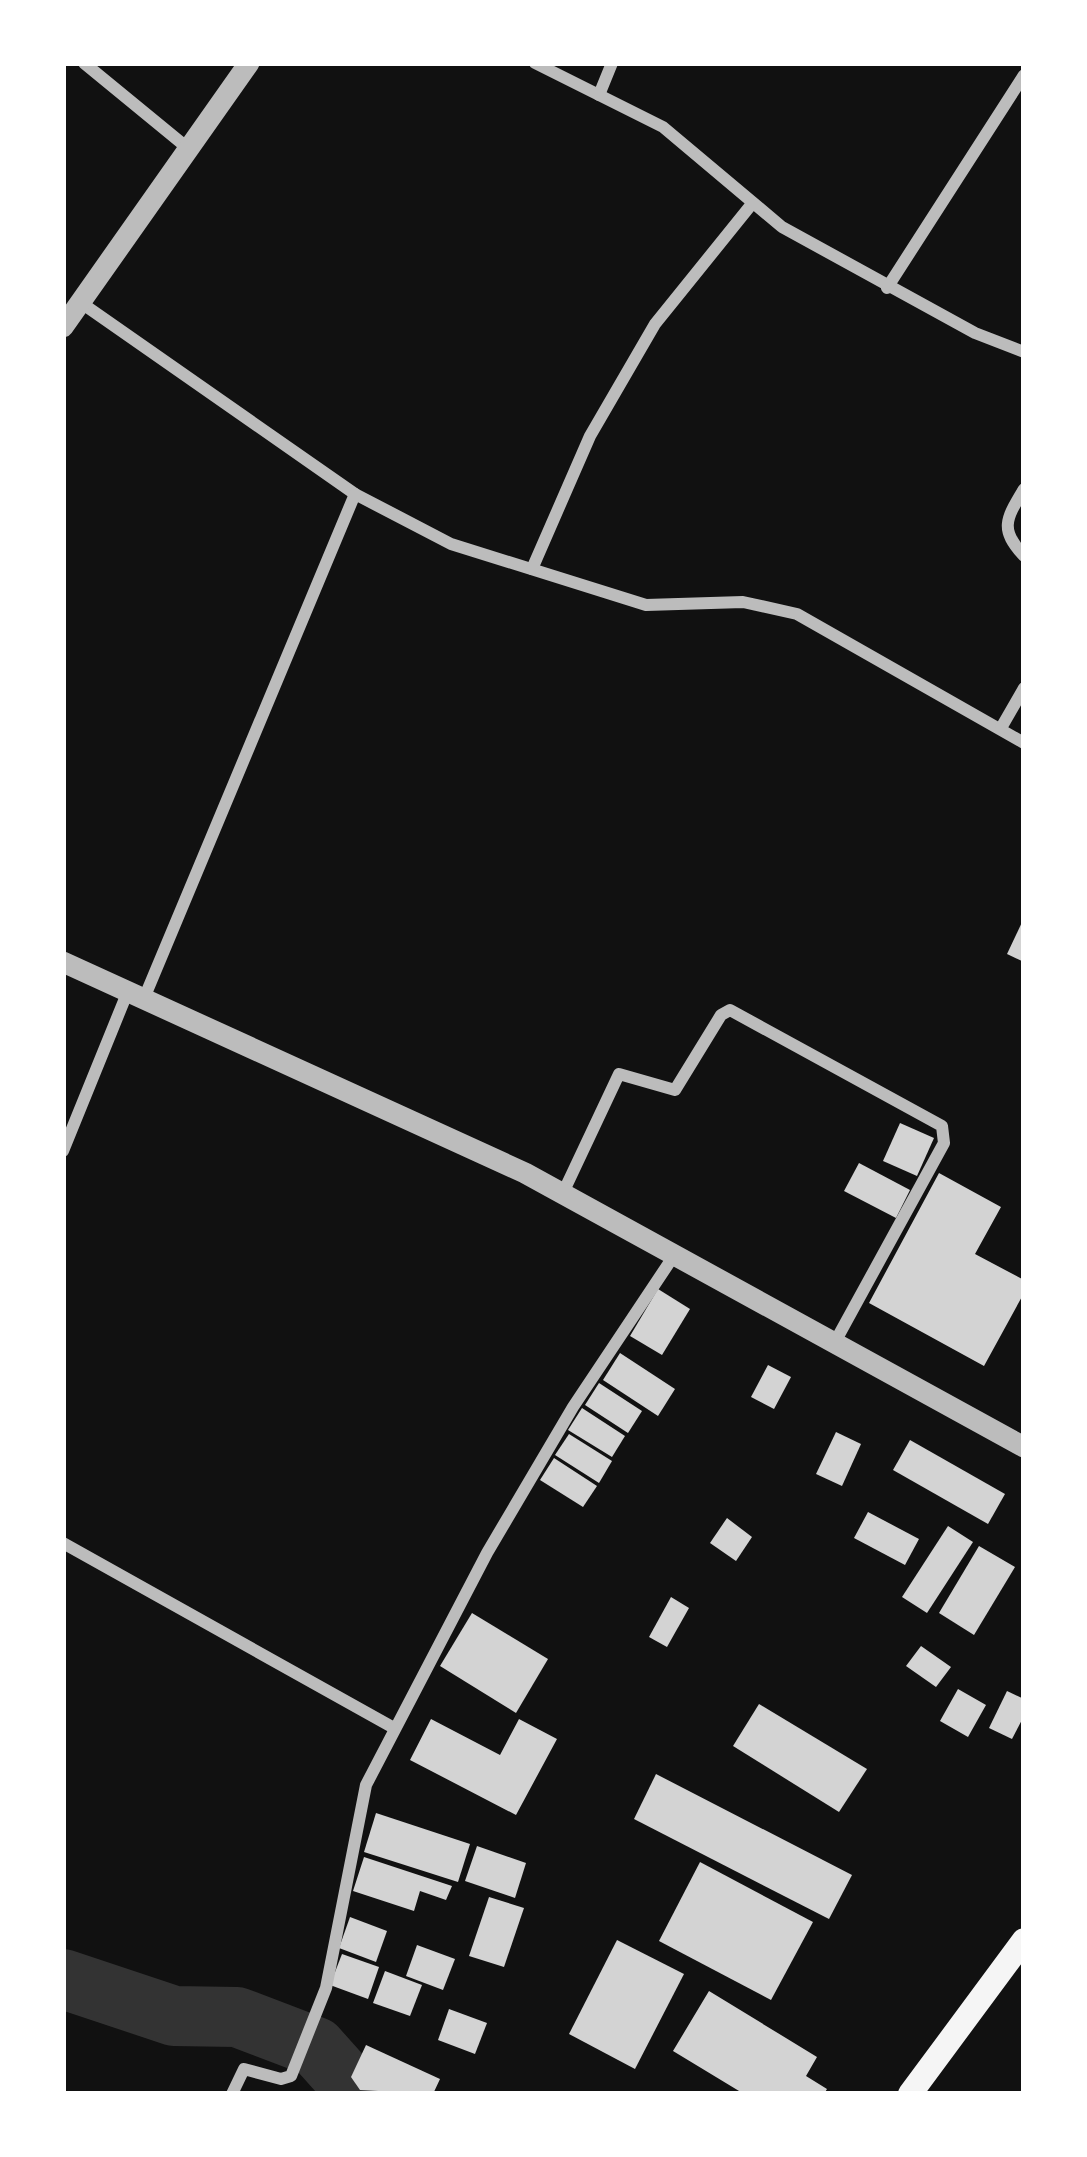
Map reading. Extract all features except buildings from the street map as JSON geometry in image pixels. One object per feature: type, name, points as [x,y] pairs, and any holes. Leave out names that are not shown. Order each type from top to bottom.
[{"type":"main road","points":[[910,2094],[1024,1940]]},
{"type":"street","points":[[84,63],[190,150]]},
{"type":"street","points":[[63,327],[249,63]]},
{"type":"street","points":[[535,63],[663,127],[752,205],[887,288],[1024,352]]},
{"type":"street","points":[[599,95],[612,63]]},
{"type":"street","points":[[887,288],[1024,75]]},
{"type":"street","points":[[532,569],[590,436],[655,324],[752,205]]},
{"type":"street","points":[[80,302],[355,494],[451,544],[646,605],[743,602],[797,614],[1024,743]]},
{"type":"street","points":[[1024,488],[1004,523],[1005,536],[1024,556]]},
{"type":"street","points":[[63,1151],[355,494]]},
{"type":"street","points":[[1001,728],[1024,688]]},
{"type":"street","points":[[63,962],[525,1173],[1024,1447]]},
{"type":"street","points":[[562,1196],[619,1074],[665,1091],[676,1090],[724,1012],[730,1010],[828,1062],[942,1126],[944,1143],[835,1342]]},
{"type":"street","points":[[232,2094],[244,2069],[286,2079],[294,2068],[320,2004],[366,1785],[573,1407],[675,1254]]},
{"type":"street","points":[[63,1544],[394,1727]]},
{"type":"waterway","points":[[63,1979],[174,2016],[237,2017],[316,2047],[358,2094]]}]
